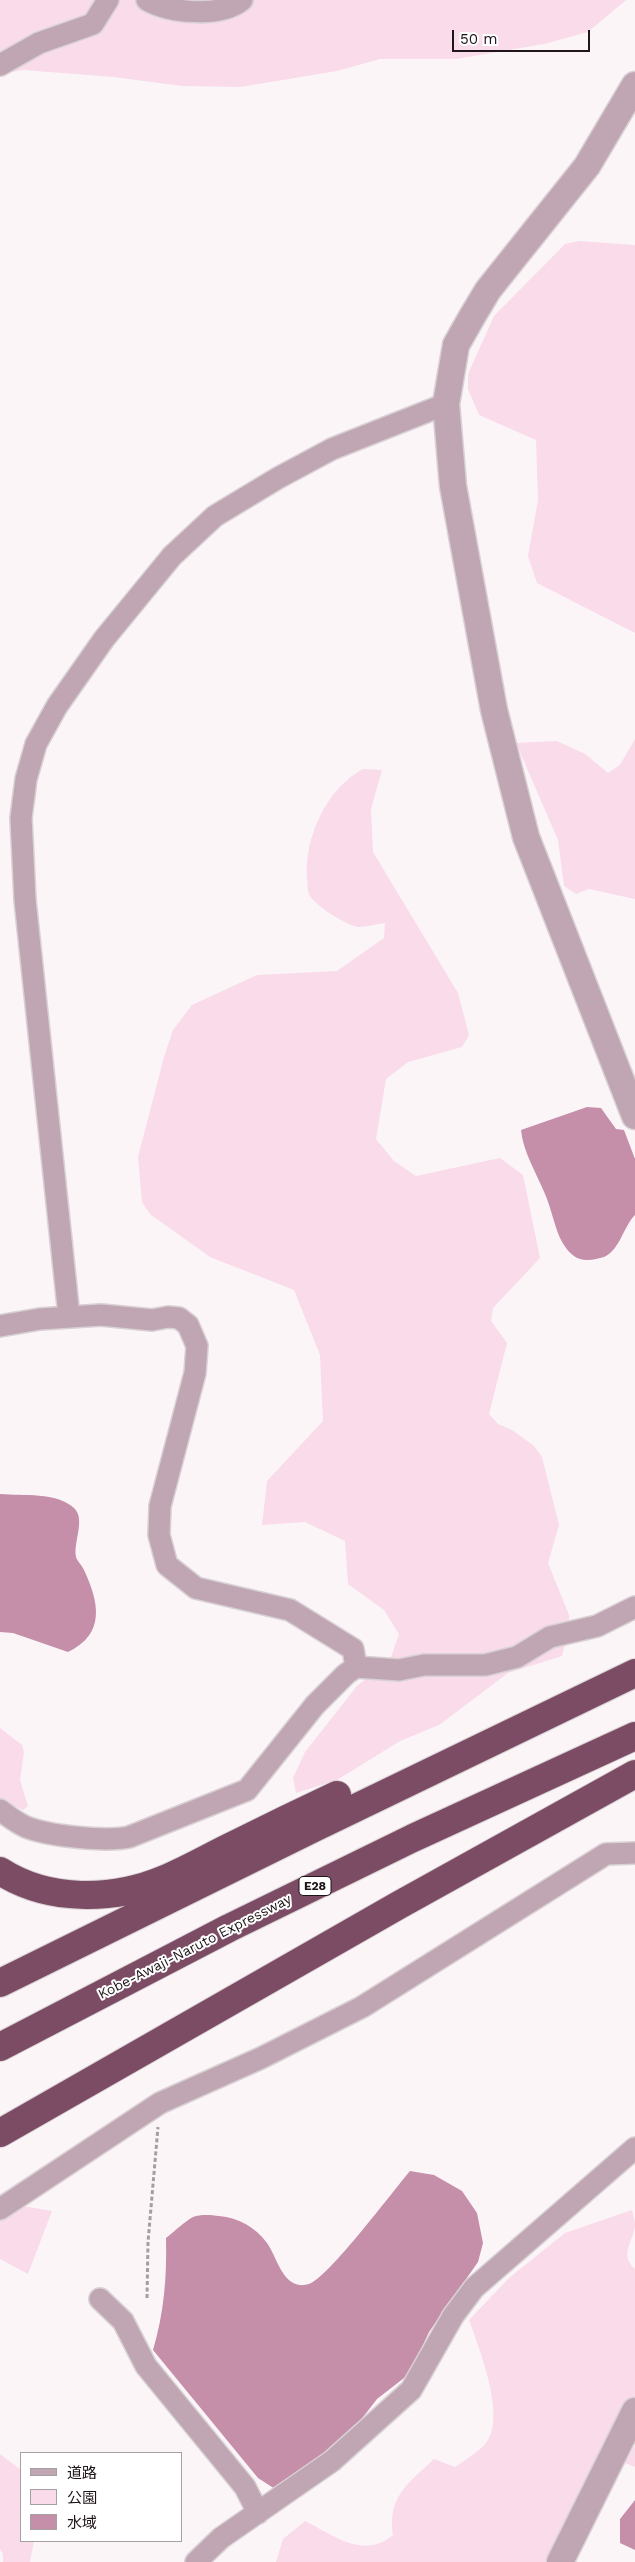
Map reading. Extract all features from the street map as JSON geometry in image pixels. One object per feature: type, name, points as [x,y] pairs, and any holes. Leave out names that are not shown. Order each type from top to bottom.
[{"type":"highway","points":[[0,1871],[15,1881],[36,1889],[85,1896],[120,1891],[164,1879],[482,1726],[635,1660]]},
{"type":"highway","points":[[0,1984],[312,1828],[635,1673]]},
{"type":"highway","name":"Kobe-Awaji-Naruto Expressway","points":[[0,2047],[229,1928],[413,1838],[635,1736]]},
{"type":"highway","points":[[0,2133],[407,1900],[635,1774]]},
{"type":"street","points":[[0,65],[39,43],[93,24],[108,0]]},
{"type":"street","points":[[147,0],[160,7],[208,12],[236,5],[242,0]]},
{"type":"street","points":[[635,85],[587,166],[488,290],[472,315],[456,345],[446,404],[453,486],[492,700],[526,837],[635,1116]]},
{"type":"street","points":[[69,1316],[25,900],[21,818],[26,779],[36,744],[57,706],[104,639],[172,556],[215,516],[278,478],[332,449],[446,404]]},
{"type":"street","points":[[0,1326],[69,1316],[101,1315],[152,1320],[168,1317],[179,1318],[188,1325],[197,1346],[195,1373],[160,1506],[159,1535],[167,1565],[196,1588],[290,1610],[353,1648],[356,1667]]},
{"type":"street","points":[[0,1810],[24,1826],[41,1831],[121,1839],[247,1790],[256,1783],[315,1704],[346,1674],[356,1667],[399,1670],[424,1665],[485,1665],[518,1657],[550,1637],[598,1626],[635,1607]]},
{"type":"street","points":[[0,2209],[160,2103],[261,2058],[362,2007],[606,1854],[635,1853]]},
{"type":"street","points":[[196,2562],[221,2538],[332,2461],[411,2390],[452,2316],[474,2288],[635,2148]]},
{"type":"street","points":[[100,2299],[123,2320],[146,2366],[245,2487],[258,2512]]},
{"type":"street","points":[[560,2562],[635,2411]]},
{"type":"path","points":[[147,2298],[148,2242],[160,2103]]},
{"type":"green space","points":[[0,0],[626,0],[588,32],[544,44],[456,59],[380,59],[337,71],[240,87],[182,86],[114,77],[23,70],[0,74]]},
{"type":"green space","points":[[579,241],[635,245],[635,633],[537,583],[528,556],[538,500],[536,440],[479,415],[468,389],[468,374],[494,316],[565,244]]},
{"type":"green space","points":[[635,739],[635,899],[589,889],[576,894],[564,886],[558,840],[516,743],[557,741],[585,754],[608,773],[620,765]]},
{"type":"green space","points":[[363,769],[382,770],[371,809],[373,852],[458,993],[469,1035],[462,1047],[408,1062],[386,1079],[376,1139],[394,1161],[416,1176],[500,1158],[523,1175],[540,1258],[493,1308],[491,1321],[507,1343],[489,1414],[498,1424],[512,1430],[534,1446],[542,1457],[559,1525],[548,1563],[569,1615],[569,1629],[562,1656],[508,1673],[439,1725],[400,1741],[337,1780],[296,1793],[293,1778],[305,1752],[357,1686],[390,1660],[399,1634],[384,1610],[348,1584],[345,1541],[305,1522],[262,1525],[267,1481],[323,1421],[320,1355],[294,1290],[210,1257],[150,1214],[142,1202],[138,1157],[164,1057],[173,1030],[192,1005],[257,975],[337,971],[384,938],[385,923],[361,927],[353,926],[323,909],[308,891],[307,863],[309,847],[320,816],[338,789]]},
{"type":"green space","points":[[0,1728],[22,1745],[24,1752],[20,1780],[28,1806],[23,1810],[0,1799]]},
{"type":"green space","points":[[0,2198],[16,2205],[52,2211],[28,2274],[0,2259]]},
{"type":"green space","points":[[632,2210],[635,2226],[627,2253],[630,2264],[635,2269],[635,2396],[545,2562],[276,2562],[283,2539],[305,2521],[349,2543],[371,2545],[382,2542],[393,2535],[393,2510],[408,2483],[434,2459],[455,2467],[482,2447],[488,2440],[494,2414],[489,2380],[469,2320],[509,2278],[565,2233]]},
{"type":"green space","points":[[635,2445],[635,2467],[625,2463]]},
{"type":"green space","points":[[0,2454],[20,2469],[20,2542],[34,2542],[30,2562],[3,2562],[3,2554],[0,2549]]},
{"type":"water","points":[[587,1107],[601,1108],[616,1129],[624,1130],[635,1159],[635,1215],[618,1244],[609,1254],[604,1257],[588,1260],[577,1258],[566,1248],[560,1238],[547,1199],[527,1155],[521,1130]]},
{"type":"water","points":[[0,1494],[58,1499],[74,1508],[77,1513],[79,1524],[76,1557],[89,1582],[96,1605],[96,1616],[94,1627],[89,1636],[80,1645],[68,1652],[13,1633],[0,1632]]},
{"type":"water","points":[[410,2171],[434,2175],[462,2191],[477,2213],[483,2243],[478,2262],[429,2332],[413,2367],[404,2378],[377,2399],[347,2438],[275,2489],[258,2478],[153,2350],[164,2295],[166,2238],[186,2221],[196,2216],[213,2215],[240,2221],[252,2228],[267,2243],[287,2278],[293,2283],[300,2285],[309,2284],[330,2267],[345,2251]]},
{"type":"water","points":[[635,2500],[635,2550],[620,2543],[620,2519]]}]
